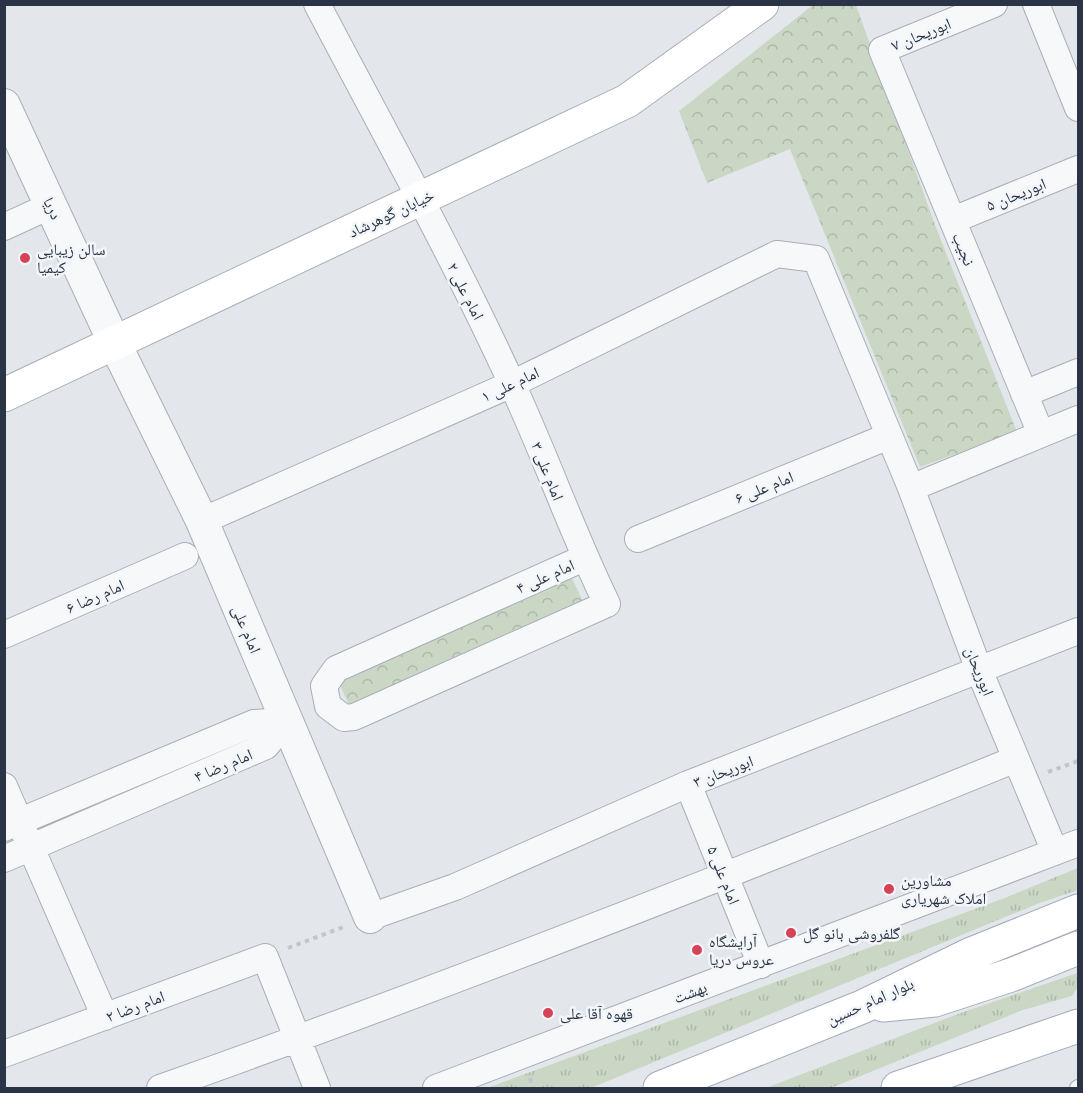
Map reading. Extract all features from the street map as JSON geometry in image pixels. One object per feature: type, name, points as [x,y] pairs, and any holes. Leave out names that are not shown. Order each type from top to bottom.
[{"type":"main road","name":"خیابان گوهرشاد","points":[[4,395],[627,101],[762,4]]},
{"type":"main road","name":"بلوار امام حسین","points":[[660,1089],[861,1006],[969,955],[1078,911]]},
{"type":"main road","points":[[861,1006],[935,1000],[1011,975],[1078,948]]},
{"type":"main road","points":[[898,1089],[1078,1026]]},
{"type":"street","name":"امام علی ۲","points":[[317,4],[420,199],[512,384]]},
{"type":"street","name":"ابوریحان ۷","points":[[882,50],[994,4]]},
{"type":"street","points":[[1036,4],[1078,108]]},
{"type":"street","name":"نجیب","points":[[882,50],[1041,434]]},
{"type":"street","name":"دریا","points":[[4,105],[116,344]]},
{"type":"street","name":"ابوریحان ۵","points":[[952,220],[1078,168]]},
{"type":"street","points":[[4,227],[52,205]]},
{"type":"street","name":"امام علی ۱","points":[[202,521],[512,384],[777,254],[816,259]]},
{"type":"street","name":"ابوریحان","points":[[816,259],[910,488],[979,670],[1021,770],[1067,848]]},
{"type":"street","name":"امام علی","points":[[116,344],[202,521],[370,917]]},
{"type":"street","points":[[1024,394],[1078,372]]},
{"type":"street","name":"امام علی ۳","points":[[512,384],[584,558]]},
{"type":"street","points":[[910,488],[1078,419]]},
{"type":"street","name":"امام علی ۶","points":[[638,539],[889,436]]},
{"type":"street","name":"امام رضا ۶","points":[[4,635],[185,556]]},
{"type":"street","name":"امام علی ۴","points":[[584,558],[607,604],[354,717],[344,718],[328,706],[324,696],[324,686],[336,669],[584,558]]},
{"type":"street","name":"ابوریحان ۳","points":[[370,917],[455,887],[688,784],[1078,631]]},
{"type":"street","name":"امام رضا ۴","points":[[12,825],[254,723],[286,721]]},
{"type":"street","name":"امام رضا ۴","points":[[4,859],[266,746],[286,721]]},
{"type":"street","points":[[160,1089],[297,1040],[725,877],[1021,770]]},
{"type":"street","name":"امام علی ۵","points":[[688,784],[761,965]]},
{"type":"street","points":[[4,786],[12,825],[32,848],[105,1017]]},
{"type":"street","name":"بهشت","points":[[436,1089],[1067,848]]},
{"type":"street","points":[[265,957],[317,1089]]},
{"type":"street","name":"امام رضا ۲","points":[[4,1054],[265,957]]},
{"type":"path","points":[[1021,770],[1078,761]]},
{"type":"path","points":[[265,957],[370,917]]},
{"type":"green space","points":[[813,5],[856,5],[935,225],[1017,432],[920,467],[790,149],[707,183],[679,111]]},
{"type":"green space","points":[[572,578],[584,604],[350,707],[338,681]]},
{"type":"green space","points":[[1078,868],[1078,890],[1037,904],[591,1088],[487,1088],[1002,899]]},
{"type":"green space","points":[[1077,973],[1078,987],[1072,996],[1023,1010],[831,1088],[766,1088],[955,1015]]},
{"type":"place","name":"سالن زیبایی کیمیا","points":[[25,258]]},
{"type":"place","name":"مشاورین املاک شهریاری","points":[[889,889]]},
{"type":"place","name":"گلفروشی بانو گل","points":[[791,933]]},
{"type":"place","name":"آرایشگاه عروس دریا","points":[[697,950]]},
{"type":"place","name":"قهوه آقا علی","points":[[548,1013]]}]
